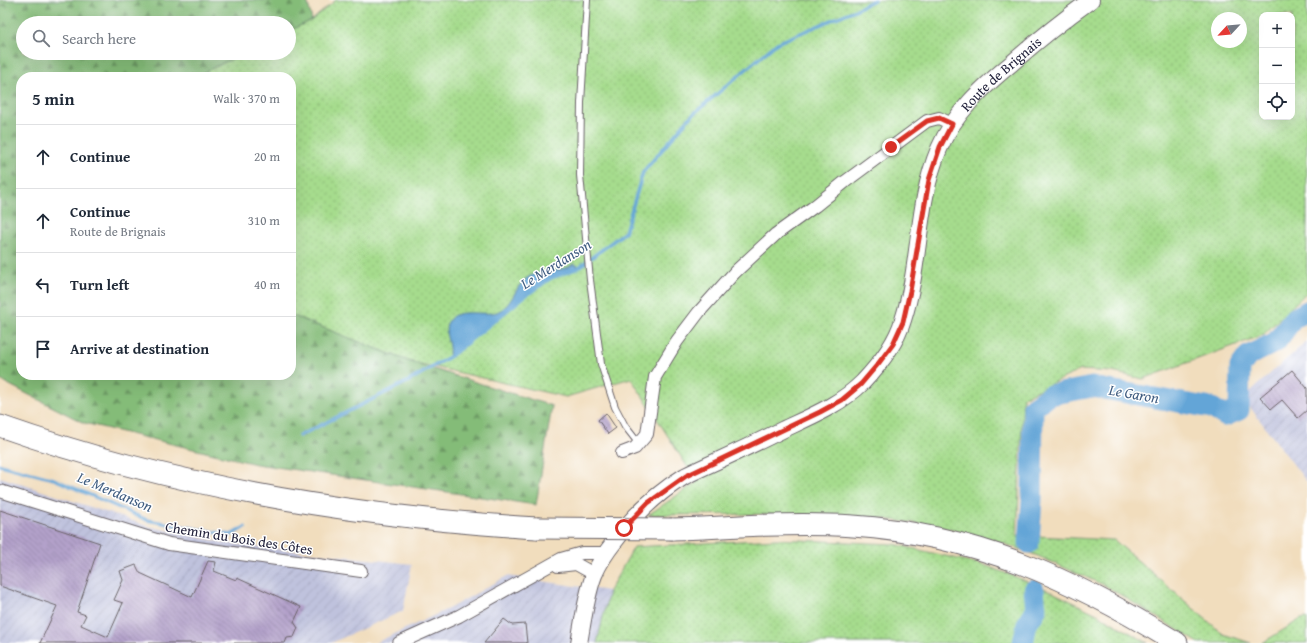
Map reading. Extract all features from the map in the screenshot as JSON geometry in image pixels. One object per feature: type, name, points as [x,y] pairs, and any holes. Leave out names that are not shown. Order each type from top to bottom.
[{"type":"highway","points":[[0,426],[114,461],[169,475],[242,492],[372,513],[442,521],[537,528],[672,529],[771,525],[829,525],[890,530],[949,540],[1014,560],[1044,572],[1106,602],[1177,643]]},
{"type":"street","name":"Route de Brignais","points":[[579,643],[594,574],[606,553],[624,528],[648,503],[686,476],[842,400],[861,384],[878,364],[893,344],[903,322],[910,291],[929,180],[940,147],[952,124],[968,103],[992,80],[1061,21],[1091,0]]},
{"type":"street","points":[[622,453],[635,448],[647,434],[655,377],[677,341],[699,312],[735,272],[776,234],[927,121],[939,118],[952,124]]},
{"type":"street","name":"Chemin du Bois des Côtes","points":[[0,491],[169,544],[361,571]]},
{"type":"street","points":[[399,643],[459,616],[561,559],[582,553],[606,553]]},
{"type":"street","points":[[542,570],[563,565],[576,564],[594,574]]},
{"type":"lane","points":[[587,0],[581,103],[580,175],[589,272],[601,364],[614,407],[625,426],[639,444]]},
{"type":"shaded area","points":[[1307,341],[1307,481],[1306,481],[1243,398]]},
{"type":"shaded area","points":[[0,477],[148,526],[226,543],[412,564],[403,611],[331,643],[0,643]]},
{"type":"shaded area","points":[[507,576],[609,591],[597,643],[375,643],[450,608]]},
{"type":"green space","points":[[0,0],[307,0],[312,20],[296,28],[296,16],[16,16],[16,60],[229,60],[204,72],[16,72],[16,380],[296,380],[296,317],[408,361],[552,406],[536,505],[256,464],[84,423],[0,380]]},
{"type":"green space","points":[[336,0],[1307,0],[1307,292],[1263,335],[1143,379],[1112,372],[1081,370],[1023,397],[1017,535],[1114,540],[1223,634],[1251,643],[1199,643],[1106,586],[1038,556],[994,540],[936,526],[878,518],[785,514],[648,515],[697,482],[631,378],[566,397],[408,361],[296,317],[296,72],[204,72],[229,60],[296,60],[296,28],[312,20]]},
{"type":"green space","points":[[776,539],[894,544],[984,565],[1042,587],[1097,614],[1148,643],[597,643],[609,591],[634,547]]},
{"type":"green space","points":[[1307,618],[1307,643],[1262,643],[1301,619]]},
{"type":"water","points":[[573,264],[577,265],[578,268],[551,278],[525,296],[451,356],[449,354],[446,328],[447,323],[454,316],[465,313],[497,312],[507,305],[519,286],[527,278],[540,273],[565,268]]},
{"type":"building","points":[[1292,370],[1307,388],[1307,410],[1298,418],[1282,400],[1271,409],[1260,397]]},
{"type":"building","points":[[606,413],[616,428],[608,434],[598,420]]},
{"type":"building","points":[[0,510],[100,543],[77,612],[86,615],[81,625],[108,637],[123,603],[114,600],[123,580],[120,571],[136,565],[140,573],[192,597],[208,561],[216,562],[214,571],[236,580],[237,578],[301,607],[294,622],[298,628],[294,637],[287,638],[285,643],[40,643],[57,606],[0,586]]},
{"type":"building","points":[[504,619],[512,625],[525,624],[527,643],[484,643]]},
{"type":"waterway","name":"Le Merdanson","points":[[299,436],[407,382],[451,356],[525,296],[551,278],[578,268],[625,232],[643,172],[691,116],[777,43],[855,10],[874,0]]},
{"type":"waterway","name":"Le Garon","points":[[1029,543],[1032,500],[1033,407],[1050,395],[1092,387],[1212,408],[1225,416],[1239,410],[1240,367],[1248,356],[1276,342],[1293,319],[1307,311]]},
{"type":"waterway","name":"Le Merdanson","points":[[0,465],[54,479],[147,520],[231,535],[245,527]]},
{"type":"waterway","name":"Le Garon","points":[[1023,643],[1027,624],[1036,610],[1034,590]]},
{"type":"route","points":[[624,528],[648,503],[686,476],[842,400],[861,384],[893,344],[903,322],[910,291],[925,200],[932,168],[935,157],[952,124],[939,118],[927,121],[891,147]]}]
